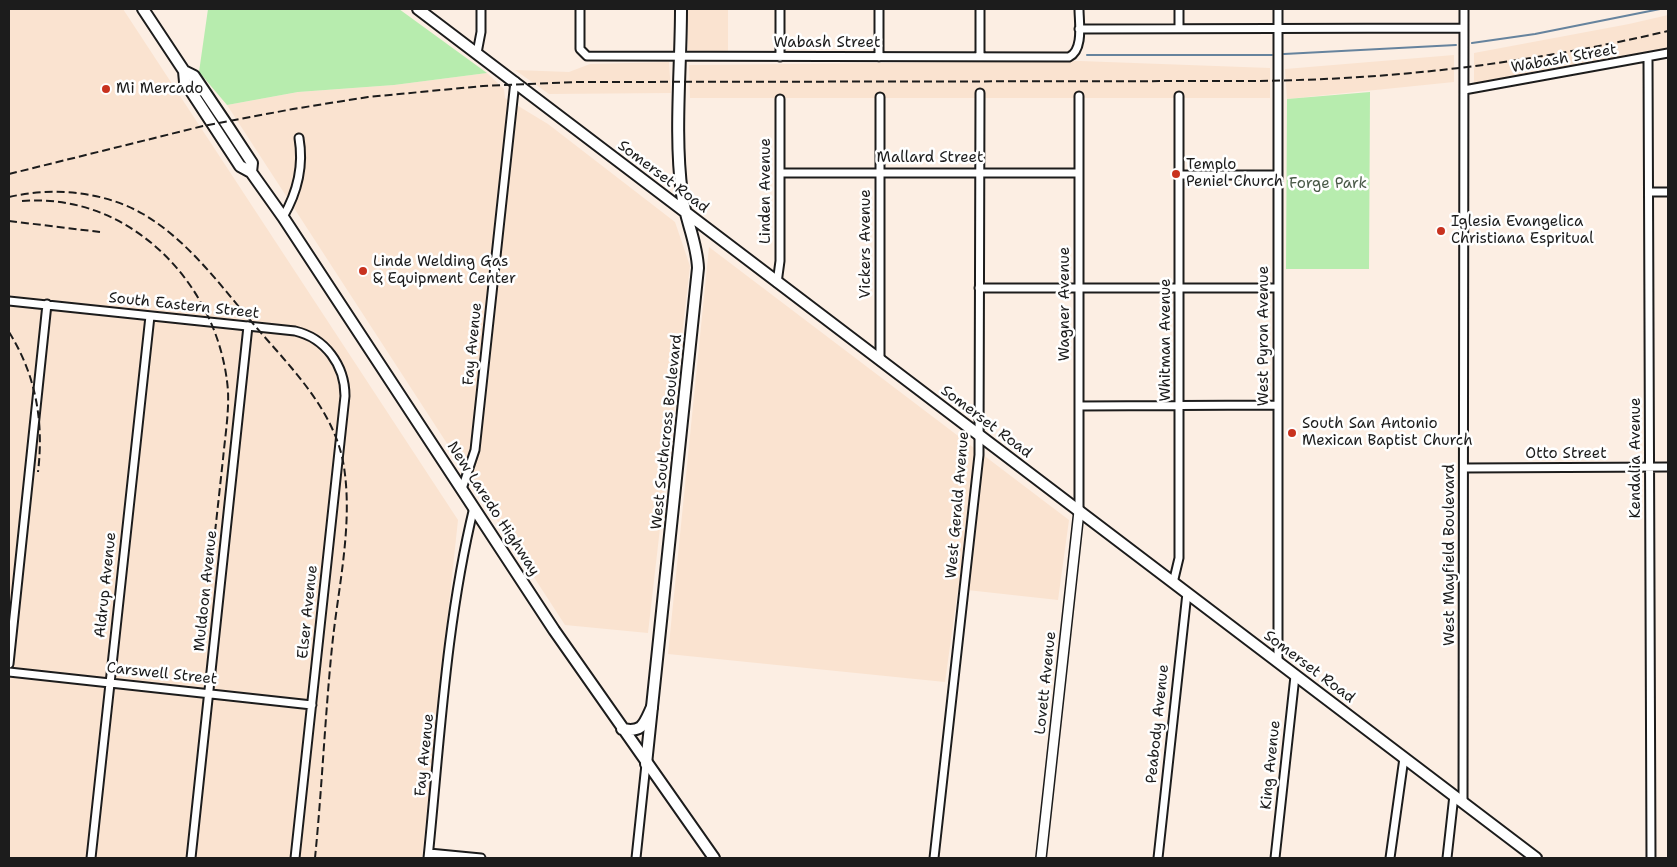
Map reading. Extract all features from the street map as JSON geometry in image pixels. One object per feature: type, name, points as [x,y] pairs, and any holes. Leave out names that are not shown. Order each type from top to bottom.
[{"type":"main road","name":"New Laredo Highway","points":[[143,9],[184,71],[185,82],[240,166],[251,172],[283,217],[554,630],[646,764],[714,858]]},
{"type":"main road","name":"Somerset Road","points":[[418,9],[1536,858]]},
{"type":"main road","name":"West Southcross Boulevard","points":[[646,764],[698,280],[698,256],[686,213],[680,172],[681,9]]},
{"type":"main road","points":[[622,729],[636,731],[640,728],[652,708]]},
{"type":"street","points":[[476,53],[481,32],[480,9]]},
{"type":"street","name":"Wabash Street","points":[[580,9],[582,52],[591,57],[1064,57],[1073,55],[1079,44],[1079,28]]},
{"type":"street","points":[[780,9],[780,57]]},
{"type":"street","points":[[879,57],[880,9]]},
{"type":"street","points":[[980,9],[980,56]]},
{"type":"street","points":[[1079,9],[1079,28],[1464,28]]},
{"type":"street","points":[[1179,9],[1179,28]]},
{"type":"street","name":"West Pyron Avenue","points":[[1278,9],[1278,663]]},
{"type":"street","name":"West Mayfield Boulevard","points":[[1463,802],[1464,9]]},
{"type":"street","name":"Wabash Street","points":[[1464,90],[1668,53]]},
{"type":"street","name":"Kendalia Avenue","points":[[1648,58],[1651,858]]},
{"type":"street","name":"Fay Avenue","points":[[462,489],[475,450],[515,81]]},
{"type":"street","name":"West Gerald Avenue","points":[[934,858],[979,455],[980,93]]},
{"type":"street","name":"Wagner Avenue","points":[[1079,96],[1079,511]]},
{"type":"street","name":"Whitman Avenue","points":[[1173,583],[1179,558],[1179,96]]},
{"type":"street","name":"Vickers Avenue","points":[[880,97],[880,360]]},
{"type":"street","name":"Linden Avenue","points":[[778,283],[780,261],[780,99]]},
{"type":"street","points":[[283,217],[294,198],[298,180],[301,158],[299,138]]},
{"type":"street","name":"Mallard Street","points":[[780,173],[1079,173]]},
{"type":"street","points":[[1179,175],[1278,175]]},
{"type":"street","points":[[1649,192],[1668,192]]},
{"type":"street","points":[[979,288],[1278,288]]},
{"type":"street","name":"South Eastern Street","points":[[9,301],[295,331],[315,337],[333,357],[339,370]]},
{"type":"street","points":[[9,664],[47,304]]},
{"type":"street","name":"Aldrup Avenue","points":[[91,858],[150,316]]},
{"type":"street","name":"Muldoon Avenue","points":[[191,858],[248,326]]},
{"type":"street","name":"Elser Avenue","points":[[295,858],[344,396],[339,370]]},
{"type":"street","points":[[1079,406],[1277,405]]},
{"type":"street","name":"Otto Street","points":[[1464,468],[1668,467]]},
{"type":"street","name":"Fay Avenue","points":[[428,856],[454,612],[465,544],[474,507]]},
{"type":"street","name":"Lovett Avenue","points":[[1040,858],[1079,511]]},
{"type":"street","name":"Peabody Avenue","points":[[1158,858],[1187,593]]},
{"type":"street","name":"Carswell Street","points":[[9,672],[312,705]]},
{"type":"street","name":"King Avenue","points":[[1275,858],[1295,676]]},
{"type":"street","points":[[1390,858],[1404,758]]},
{"type":"street","name":"West Southcross Boulevard","points":[[636,858],[646,764]]},
{"type":"street","points":[[1447,858],[1454,796]]},
{"type":"street","points":[[428,856],[481,858]]},
{"type":"shaded area","points":[[9,9],[123,9],[458,520],[422,858],[9,858]]},
{"type":"shaded area","points":[[688,9],[728,9],[728,51],[688,51]]},
{"type":"shaded area","points":[[1668,15],[1668,48],[1474,83],[1474,53]]},
{"type":"shaded area","points":[[1454,55],[1454,82],[1287,99],[1285,69]]},
{"type":"shaded area","points":[[1080,61],[1270,68],[1270,98],[690,98],[689,65]]},
{"type":"shaded area","points":[[669,62],[671,93],[549,94],[515,70],[569,72],[590,64]]},
{"type":"shaded area","points":[[487,73],[504,89],[505,98],[548,124],[675,222],[690,266],[648,633],[565,625],[227,105],[298,92],[394,85]]},
{"type":"shaded area","points":[[709,247],[1069,520],[1058,600],[958,589],[945,682],[668,654]]},
{"type":"green space","points":[[208,9],[399,9],[487,73],[394,85],[298,92],[227,105],[199,72]]},
{"type":"green space","name":"Forge Park","points":[[1370,92],[1369,269],[1286,269],[1287,99]]},
{"type":"waterway","points":[[1472,43],[1535,34],[1660,9]]},
{"type":"waterway","points":[[1284,54],[1456,45]]},
{"type":"waterway","points":[[1087,55],[1272,55]]},
{"type":"railway","points":[[9,174],[203,126],[293,109],[368,97],[483,86],[575,82],[1239,81],[1348,78],[1402,74],[1509,61],[1562,53],[1668,31]]},
{"type":"railway","points":[[9,197],[43,192],[78,193],[95,196],[128,206],[159,224],[174,236],[213,276],[307,387],[331,425],[344,467],[347,512],[344,557],[330,673],[315,858]]},
{"type":"railway","points":[[22,201],[62,202],[99,212],[133,229],[163,253],[188,282],[208,316],[221,352],[228,391],[227,425],[211,569]]},
{"type":"railway","points":[[9,221],[100,232]]},
{"type":"railway","points":[[9,332],[26,365],[36,399],[40,435],[38,472]]},
{"type":"place","name":"Mi Mercado","points":[[106,89]]},
{"type":"place","name":"Templo Peniel Church","points":[[1176,174]]},
{"type":"place","name":"Iglesia Evangelica Christiana Espritual","points":[[1441,231]]},
{"type":"place","name":"Linde Welding Gas & Equipment Center","points":[[363,271]]},
{"type":"place","name":"South San Antonio Mexican Baptist Church","points":[[1292,433]]}]
